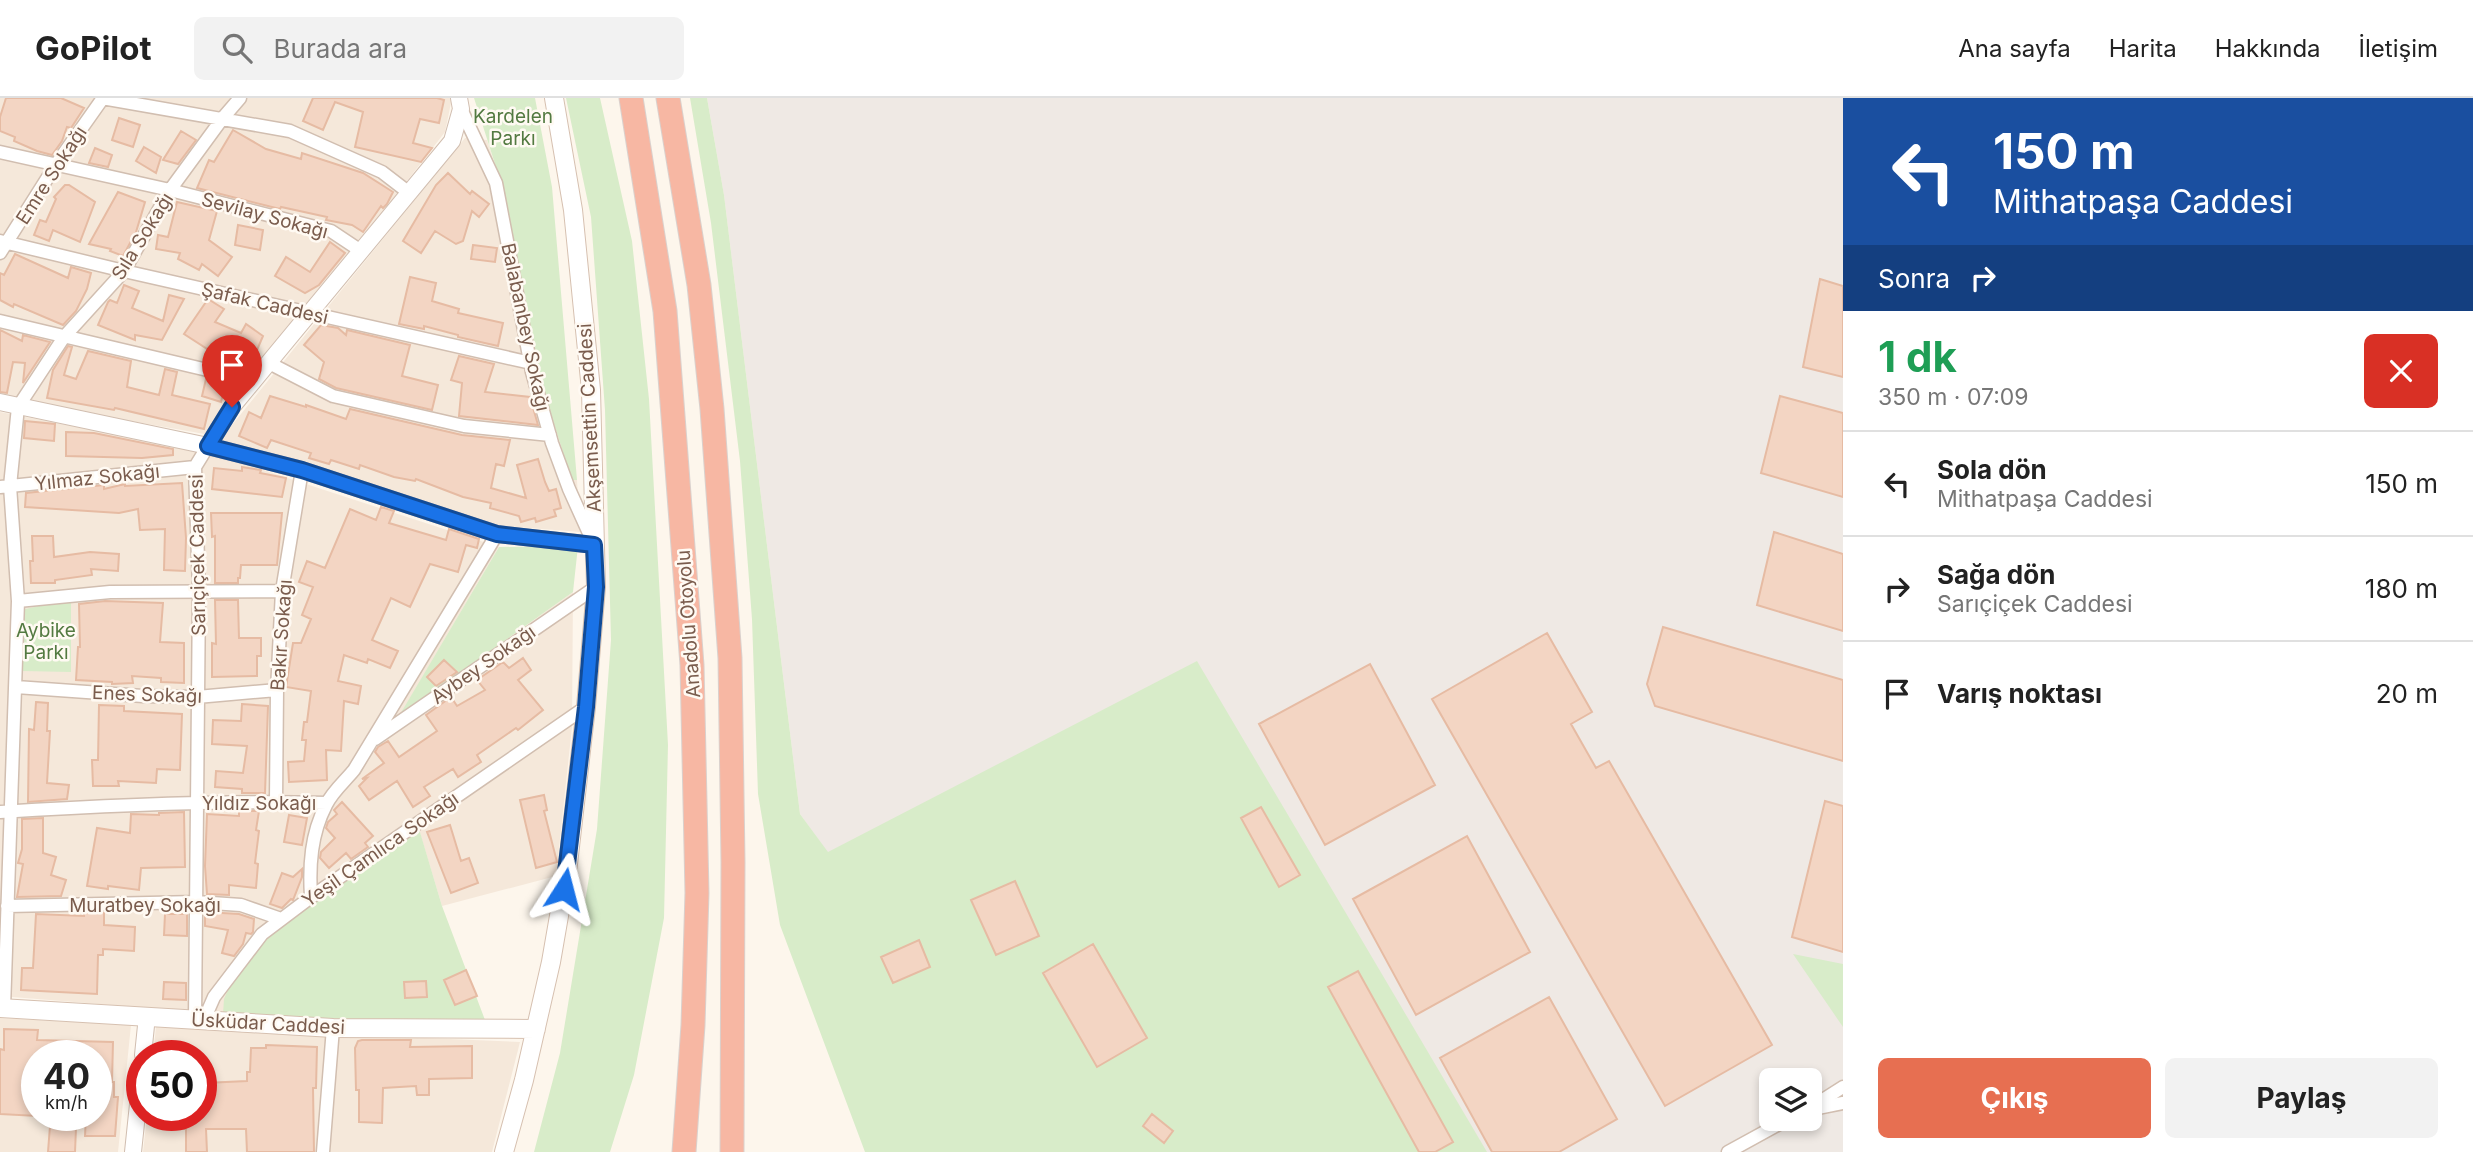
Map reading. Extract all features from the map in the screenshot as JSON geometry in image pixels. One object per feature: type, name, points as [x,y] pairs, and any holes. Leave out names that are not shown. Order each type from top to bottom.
[{"type":"highway","points":[[623,98],[648,199]]},
{"type":"highway","name":"Anadolu Otoyolu","points":[[631,98],[665,311],[692,665],[698,893],[693,1025],[684,1152]]},
{"type":"highway","name":"Anadolu Otoyolu","points":[[668,98],[700,298],[712,409],[730,659],[733,862],[732,1152]]},
{"type":"main road","name":"Akşemsettin Caddesi","points":[[504,1152],[536,1030],[568,864],[586,707],[596,587],[591,390],[573,210],[554,98]]},
{"type":"main road","name":"Üsküdar Caddesi","points":[[2,1008],[333,1028],[536,1030]]},
{"type":"street","points":[[102,98],[290,131],[382,172],[408,192]]},
{"type":"street","name":"Emre Sokağı","points":[[3,245],[102,98]]},
{"type":"street","name":"Sıla Sokağı","points":[[18,407],[64,337],[124,271],[170,190],[240,98]]},
{"type":"street","name":"Balabanbey Sokağı","points":[[460,104],[496,183],[531,363],[550,435],[569,489],[594,545]]},
{"type":"street","name":"Sarıçiçek Caddesi","points":[[199,1019],[196,803],[199,591],[194,467],[232,407],[452,141],[460,104]]},
{"type":"street","name":"Sevilay Sokağı","points":[[0,152],[331,230],[361,251]]},
{"type":"street","name":"Şafak Caddesi","points":[[3,245],[531,363]]},
{"type":"street","points":[[0,321],[254,381]]},
{"type":"street","points":[[269,363],[333,397],[464,426],[550,435]]},
{"type":"street","points":[[0,402],[208,446],[302,470],[497,534],[594,545]]},
{"type":"street","points":[[2,1008],[7,906],[5,812],[16,687],[18,601],[5,487],[18,407]]},
{"type":"street","name":"Yılmaz Sokağı","points":[[5,487],[194,467]]},
{"type":"street","name":"Bakır Sokağı","points":[[276,801],[277,690],[282,591],[302,470]]},
{"type":"street","name":"Yıldız Sokağı","points":[[5,812],[196,803],[327,803],[354,770],[497,534]]},
{"type":"street","name":"Aybey Sokağı","points":[[371,741],[596,587]]},
{"type":"street","points":[[18,601],[110,592],[282,591]]},
{"type":"street","name":"Enes Sokağı","points":[[16,687],[197,697],[277,690]]},
{"type":"street","name":"Yeşil Çamlıca Sokağı","points":[[199,1019],[243,956],[262,934],[311,897],[586,707]]},
{"type":"street","points":[[311,897],[309,863],[315,835],[327,803]]},
{"type":"street","name":"Muratbey Sokağı","points":[[7,906],[197,902],[240,905],[281,919]]},
{"type":"street","points":[[145,1040],[147,1016]]},
{"type":"street","points":[[323,1152],[333,1028]]},
{"type":"street","points":[[1822,1101],[1843,1087]]},
{"type":"street","points":[[1822,1107],[1843,1103]]},
{"type":"street","points":[[133,1152],[135,1131]]},
{"type":"street","points":[[1728,1152],[1766,1131]]},
{"type":"shaded area","points":[[0,98],[452,98],[445,132],[210,435],[29,403],[0,393]]},
{"type":"shaded area","points":[[707,98],[1843,98],[1843,1152],[1020,1152],[828,853],[800,814],[724,195]]},
{"type":"shaded area","points":[[465,138],[487,140],[502,186],[534,362],[572,480],[577,480],[580,532],[493,525],[219,441]]},
{"type":"shaded area","points":[[0,412],[211,453],[499,547],[400,715],[573,592],[572,727],[556,876],[442,906],[417,823],[223,1014],[0,996]]},
{"type":"shaded area","points":[[0,1018],[131,1025],[129,1040],[126,1040],[126,1074],[118,1152],[0,1152]]},
{"type":"shaded area","points":[[156,1027],[520,1042],[492,1152],[143,1152],[145,1131],[217,1131],[217,1040],[155,1040]]},
{"type":"green space","name":"Kardelen Parkı","points":[[474,98],[535,98],[552,187],[577,480],[572,480],[534,362],[502,186]]},
{"type":"green space","points":[[566,98],[600,98],[632,241],[649,399],[668,745],[664,918],[634,1075],[610,1152],[534,1152],[560,1053],[597,829],[611,640],[605,410],[591,217]]},
{"type":"green space","points":[[690,98],[707,98],[724,195],[800,814],[828,852],[1197,661],[1487,1152],[865,1152],[780,925],[758,794],[752,619],[740,461],[711,223]]},
{"type":"green space","points":[[578,546],[573,592],[399,716],[499,547]]},
{"type":"green space","name":"Aybike Parkı","points":[[71,599],[71,672],[22,671],[21,610]]},
{"type":"green space","points":[[417,822],[442,906],[485,1020],[339,1019],[223,1014],[224,999],[237,969],[264,935]]},
{"type":"green space","points":[[1793,954],[1843,964],[1843,1027]]},
{"type":"building","points":[[6,98],[61,98],[84,108],[71,128],[67,127],[62,141],[52,155],[14,141],[15,137],[0,131],[0,117]]},
{"type":"building","points":[[313,98],[444,100],[439,123],[420,119],[413,143],[432,148],[421,162],[355,147],[363,112],[335,102],[323,130],[303,121]]},
{"type":"building","points":[[119,118],[140,125],[133,147],[112,140]]},
{"type":"building","points":[[233,130],[266,149],[301,159],[302,153],[363,173],[393,192],[387,204],[383,208],[381,206],[363,232],[352,225],[326,220],[327,217],[281,207],[280,209],[197,188],[209,160],[214,162]]},
{"type":"building","points":[[181,131],[196,140],[178,164],[163,160]]},
{"type":"building","points":[[144,147],[161,157],[156,173],[136,161]]},
{"type":"building","points":[[95,148],[112,155],[108,167],[89,163]]},
{"type":"building","points":[[448,173],[470,194],[472,191],[489,204],[479,217],[472,211],[463,241],[456,244],[435,231],[421,253],[403,241],[436,185]]},
{"type":"building","points":[[65,185],[95,202],[80,242],[53,230],[49,241],[34,235],[40,220],[46,222],[56,199],[54,197]]},
{"type":"building","points":[[118,192],[145,202],[136,232],[123,256],[110,251],[111,249],[89,244]]},
{"type":"building","points":[[177,202],[217,211],[209,240],[232,257],[218,276],[202,264],[199,270],[178,259],[180,253],[156,249],[158,235],[168,237]]},
{"type":"building","points":[[238,225],[263,230],[260,250],[235,245]]},
{"type":"building","points":[[330,242],[345,253],[319,285],[305,293],[275,276],[286,257],[310,272]]},
{"type":"building","points":[[473,245],[497,248],[495,262],[471,259]]},
{"type":"building","points":[[15,254],[68,278],[71,267],[91,273],[87,289],[76,311],[63,325],[0,300],[0,273],[4,275]]},
{"type":"building","points":[[410,277],[436,283],[432,301],[459,309],[458,313],[503,323],[498,346],[424,326],[424,329],[399,324]]},
{"type":"building","points":[[1820,279],[1843,286],[1843,377],[1803,367]]},
{"type":"building","points":[[124,285],[139,291],[132,308],[163,321],[169,295],[184,299],[162,340],[135,335],[135,340],[98,325],[108,302],[110,300],[117,303]]},
{"type":"building","points":[[208,299],[224,309],[215,322],[241,333],[246,324],[263,336],[248,365],[212,352],[184,334]]},
{"type":"building","points":[[321,325],[338,328],[346,335],[347,330],[410,345],[402,376],[438,385],[432,410],[336,388],[319,379],[324,362],[304,345]]},
{"type":"building","points":[[0,330],[22,341],[23,335],[50,342],[23,383],[25,363],[13,362],[7,393],[0,392]]},
{"type":"building","points":[[68,346],[72,347],[64,375],[76,379],[88,351],[131,361],[127,387],[159,395],[165,369],[177,372],[172,395],[210,404],[204,429],[115,408],[114,410],[47,398],[53,370]]},
{"type":"building","points":[[459,356],[494,364],[485,392],[530,397],[538,425],[459,416],[462,383],[451,380]]},
{"type":"building","points":[[206,379],[226,383],[221,402],[202,396]]},
{"type":"building","points":[[270,396],[346,419],[350,409],[462,435],[510,440],[504,466],[496,464],[491,488],[526,498],[517,465],[538,459],[549,491],[556,489],[561,508],[554,510],[556,516],[536,522],[535,518],[521,522],[519,516],[490,508],[491,503],[463,497],[416,479],[394,477],[360,465],[359,469],[331,460],[329,464],[309,458],[311,453],[271,440],[267,448],[239,436],[249,412],[261,418]]},
{"type":"building","points":[[1780,396],[1843,413],[1843,497],[1761,473]]},
{"type":"building","points":[[25,421],[55,424],[54,441],[24,438]]},
{"type":"building","points":[[66,432],[94,433],[173,449],[173,455],[142,458],[66,456]]},
{"type":"building","points":[[242,467],[286,478],[282,497],[212,489],[214,468],[242,471]]},
{"type":"building","points":[[182,483],[186,538],[185,571],[164,570],[165,529],[140,530],[138,509],[119,513],[25,507],[26,493],[104,485],[104,489],[125,484]]},
{"type":"building","points":[[381,507],[394,511],[389,523],[446,540],[449,529],[479,539],[477,548],[466,545],[458,572],[430,564],[410,607],[391,598],[372,640],[398,651],[390,668],[368,659],[367,663],[344,655],[338,681],[361,686],[358,704],[344,701],[341,751],[326,750],[327,780],[289,782],[288,762],[304,761],[306,740],[302,740],[311,691],[286,687],[293,643],[301,643],[311,619],[302,615],[313,587],[299,582],[307,561],[325,568],[350,509],[376,520]]},
{"type":"building","points":[[211,513],[282,513],[277,565],[241,565],[238,583],[215,583],[215,536],[212,537]]},
{"type":"building","points":[[1774,532],[1843,554],[1843,631],[1757,605]]},
{"type":"building","points":[[32,536],[53,536],[54,557],[90,552],[119,554],[118,571],[91,569],[92,575],[55,580],[55,583],[31,583]]},
{"type":"building","points":[[215,600],[238,600],[239,638],[261,638],[257,676],[212,677],[212,643],[216,644]]},
{"type":"building","points":[[105,601],[163,603],[160,642],[184,643],[184,683],[132,676],[133,683],[112,684],[76,680],[80,647],[79,604]]},
{"type":"building","points":[[1663,627],[1843,680],[1843,761],[1655,706],[1647,684]]},
{"type":"building","points":[[1547,633],[1592,712],[1571,724],[1596,768],[1609,761],[1772,1045],[1665,1106],[1432,699]]},
{"type":"building","points":[[523,658],[531,670],[518,680],[543,710],[518,730],[516,728],[477,755],[481,762],[458,777],[453,769],[424,787],[430,796],[413,807],[397,781],[369,800],[359,786],[367,778],[362,779],[384,763],[375,752],[378,747],[388,741],[399,757],[437,731],[426,715],[451,697],[457,706],[485,690],[477,680],[503,662],[509,668]]},
{"type":"building","points":[[444,660],[457,672],[436,686],[427,677]]},
{"type":"building","points":[[1370,664],[1435,785],[1325,845],[1259,724]]},
{"type":"building","points":[[36,702],[48,703],[47,731],[50,731],[47,783],[69,785],[67,799],[28,802],[29,729],[34,730]]},
{"type":"building","points":[[242,704],[268,706],[265,793],[242,793],[242,789],[215,787],[216,771],[243,773],[247,746],[212,744],[213,720],[241,721]]},
{"type":"building","points":[[99,705],[124,706],[124,711],[182,714],[180,770],[157,769],[156,783],[118,781],[119,786],[93,786],[92,760],[98,760]]},
{"type":"building","points":[[544,795],[547,810],[544,811],[557,862],[536,868],[520,800]]},
{"type":"building","points":[[1825,801],[1843,806],[1843,952],[1792,937]]},
{"type":"building","points":[[342,802],[373,836],[365,843],[368,847],[351,859],[346,853],[329,868],[320,858],[321,852],[335,838],[326,828],[328,822],[337,814],[334,810]]},
{"type":"building","points":[[1261,807],[1300,875],[1279,887],[1241,818]]},
{"type":"building","points":[[239,811],[259,811],[256,830],[259,831],[255,863],[258,864],[256,888],[229,885],[229,895],[207,894],[207,814],[239,816]]},
{"type":"building","points":[[184,812],[185,867],[141,868],[139,890],[87,886],[97,828],[130,833],[131,814]]},
{"type":"building","points":[[289,815],[307,818],[302,845],[284,842]]},
{"type":"building","points":[[43,818],[43,853],[56,857],[51,875],[66,880],[61,896],[17,897],[23,864],[18,863],[22,849],[22,819]]},
{"type":"building","points":[[450,825],[461,861],[469,858],[478,883],[451,893],[427,832]]},
{"type":"building","points":[[1467,836],[1530,952],[1416,1015],[1353,899]]},
{"type":"building","points":[[302,869],[302,877],[293,900],[282,908],[270,904],[282,873],[293,877]]},
{"type":"building","points":[[1015,881],[1039,936],[996,955],[971,900]]},
{"type":"building","points":[[205,912],[239,914],[254,919],[253,932],[246,933],[243,944],[234,956],[222,953],[228,930],[205,926]]},
{"type":"building","points":[[84,913],[104,913],[104,925],[135,927],[134,951],[103,949],[103,955],[98,955],[97,994],[21,990],[22,968],[33,968],[36,914],[84,916]]},
{"type":"building","points":[[165,914],[187,914],[187,936],[164,935]]},
{"type":"building","points":[[919,940],[930,967],[893,983],[881,957]]},
{"type":"building","points":[[1093,944],[1147,1038],[1097,1067],[1043,973]]},
{"type":"building","points":[[466,970],[477,996],[455,1005],[444,980]]},
{"type":"building","points":[[1358,971],[1453,1142],[1435,1152],[1419,1152],[1328,987]]},
{"type":"building","points":[[426,981],[427,997],[405,998],[404,982]]},
{"type":"building","points":[[164,982],[186,983],[186,1000],[163,999]]},
{"type":"building","points":[[1549,997],[1617,1119],[1559,1152],[1492,1152],[1440,1058]]},
{"type":"building","points":[[4,1029],[38,1030],[37,1040],[21,1040],[21,1115],[0,1114],[0,1049],[4,1050]]},
{"type":"building","points":[[411,1040],[410,1047],[472,1046],[472,1078],[429,1079],[429,1095],[417,1095],[416,1086],[383,1088],[382,1123],[359,1122],[355,1048],[358,1041]]},
{"type":"building","points":[[266,1045],[317,1047],[316,1088],[313,1088],[314,1152],[247,1152],[246,1129],[217,1129],[217,1082],[247,1081],[251,1048],[266,1048]]},
{"type":"building","points":[[114,1082],[114,1097],[118,1097],[115,1136],[85,1136],[85,1131],[112,1131]]},
{"type":"building","points":[[1152,1114],[1173,1131],[1164,1143],[1143,1126]]},
{"type":"building","points":[[50,1131],[76,1131],[75,1152],[48,1152]]},
{"type":"building","points":[[186,1131],[206,1131],[207,1152],[186,1152]]},
{"type":"route","points":[[232,407],[208,446],[302,470],[497,534],[594,545],[596,587],[586,707],[564,889]]}]
